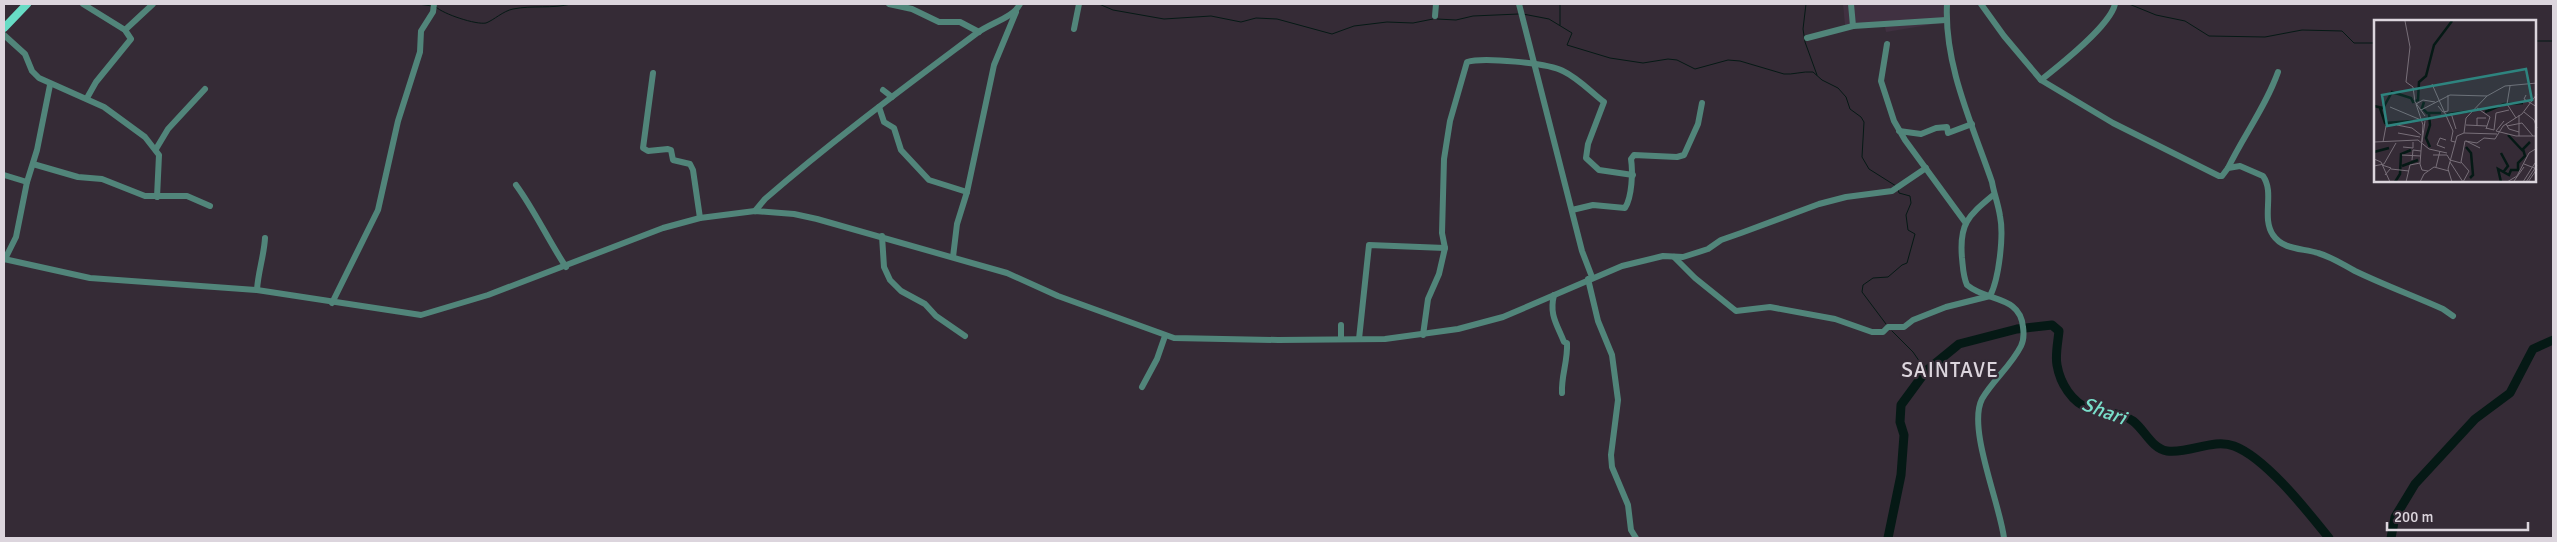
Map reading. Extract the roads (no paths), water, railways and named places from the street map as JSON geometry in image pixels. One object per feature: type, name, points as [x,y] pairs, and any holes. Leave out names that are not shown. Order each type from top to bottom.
[{"type":"main road","points":[[4,28],[28,4]]},
{"type":"street","points":[[83,4],[125,30],[131,39],[96,82],[87,98]]},
{"type":"street","points":[[125,30],[153,4]]},
{"type":"street","points":[[889,4],[912,9],[940,22],[960,22],[978,32]]},
{"type":"street","points":[[953,257],[957,224],[966,192],[994,65],[1020,4]]},
{"type":"street","points":[[1074,29],[1079,4]]},
{"type":"street","points":[[1435,16],[1436,4]]},
{"type":"street","points":[[1519,4],[1520,14],[1536,65],[1590,278],[1598,321],[1612,355],[1618,400],[1611,455],[1612,467],[1628,506],[1631,530],[1636,538]]},
{"type":"street","points":[[1851,4],[1853,26]]},
{"type":"street","points":[[1947,4],[1948,41],[1959,87],[1992,182],[1992,196],[1999,210],[2001,228],[1996,283],[1990,296]]},
{"type":"street","points":[[1981,4],[2004,36],[2041,80],[2113,123],[2219,176],[2222,176],[2228,168],[2243,136],[2269,96],[2278,72]]},
{"type":"street","points":[[2041,80],[2067,60],[2109,18],[2115,4]]},
{"type":"street","points":[[332,303],[378,210],[398,121],[420,52],[421,31],[434,5]]},
{"type":"street","points":[[755,211],[777,188],[892,97],[978,32],[1016,12]]},
{"type":"street","points":[[1807,38],[1853,26],[1946,20]]},
{"type":"street","points":[[4,34],[25,54],[32,71],[50,85],[87,98],[113,112],[141,133],[156,149],[159,155],[157,198]]},
{"type":"street","points":[[1887,44],[1881,81],[1884,94],[1899,131],[1965,222]]},
{"type":"street","points":[[1422,335],[1428,299],[1439,274],[1445,248],[1442,233],[1444,158],[1450,121],[1465,75],[1467,62],[1476,59],[1506,60],[1562,70],[1604,102],[1588,144],[1586,158],[1600,170],[1633,175]]},
{"type":"street","points":[[653,73],[643,148],[648,151],[671,150],[673,160],[690,164],[694,170],[700,218]]},
{"type":"street","points":[[50,85],[16,237],[5,259],[90,278],[258,290],[332,303],[421,315],[488,295],[566,267],[664,228],[700,218],[755,211],[794,214],[882,236],[1008,273],[1058,296],[1129,320],[1165,336],[1278,340],[1360,339],[1422,335],[1486,322],[1622,266],[1652,257],[1683,257],[1708,249],[1728,238],[1819,204],[1846,197],[1892,191],[1926,168]]},
{"type":"street","points":[[156,149],[168,128],[205,89]]},
{"type":"street","points":[[883,90],[892,97]]},
{"type":"street","points":[[1572,210],[1593,205],[1625,208],[1628,204],[1633,175],[1630,159],[1634,155],[1677,157],[1684,155],[1698,124],[1702,103]]},
{"type":"street","points":[[879,107],[884,122],[894,128],[901,150],[929,180],[966,192]]},
{"type":"street","points":[[1899,131],[1921,134],[1936,128],[1947,127],[1948,133],[1972,124]]},
{"type":"street","points":[[33,164],[78,177],[102,179],[145,196],[157,198],[187,196],[210,206]]},
{"type":"street","points":[[2228,168],[2240,166],[2254,170],[2266,181],[2268,223],[2272,234],[2278,241],[2291,248],[2316,252],[2339,260],[2354,270],[2443,309],[2453,316]]},
{"type":"street","points":[[4,175],[27,182]]},
{"type":"street","points":[[516,185],[532,207],[545,235],[566,267]]},
{"type":"street","points":[[1992,196],[1971,214],[1965,222],[1961,243],[1964,280],[1973,290],[2015,307],[2022,316],[2024,340],[2018,352],[1982,400],[1978,422],[1981,444],[2004,538]]},
{"type":"street","points":[[882,236],[884,267],[890,280],[901,291],[925,304],[936,316],[965,336]]},
{"type":"street","points":[[258,290],[258,270],[264,253],[264,238]]},
{"type":"street","points":[[1360,339],[1369,244],[1445,248]]},
{"type":"street","points":[[1674,257],[1695,278],[1736,311],[1770,307],[1835,319],[1872,332],[1883,332],[1888,326],[1904,327],[1913,320],[1946,307],[1990,296]]},
{"type":"street","points":[[1554,295],[1553,320],[1564,342],[1567,343],[1568,358],[1561,380],[1562,394]]},
{"type":"street","points":[[1341,325],[1341,338]]},
{"type":"street","points":[[1142,387],[1157,359],[1165,336]]},
{"type":"waterway","points":[[418,4],[432,6]]},
{"type":"waterway","points":[[436,7],[452,16],[468,21],[486,23],[513,9],[571,4]]},
{"type":"waterway","points":[[1099,4],[1113,10],[1164,19],[1211,16],[1241,22],[1256,18],[1277,19],[1332,34],[1354,26],[1387,22],[1413,23],[1433,19]]},
{"type":"waterway","points":[[1560,4],[1560,25]]},
{"type":"waterway","points":[[1806,4],[1803,29],[1805,42],[1817,75]]},
{"type":"waterway","points":[[2129,4],[2156,15],[2185,21],[2209,36],[2265,37],[2302,30],[2342,31],[2354,43],[2374,43]]},
{"type":"waterway","points":[[1437,19],[1456,20],[1473,16],[1519,14]]},
{"type":"waterway","points":[[1523,14],[1549,19],[1572,33],[1567,45],[1610,58],[1643,63],[1668,59],[1677,60],[1695,69],[1728,60],[1740,61],[1784,74],[1813,72],[1822,80],[1838,88],[1846,97],[1850,109],[1861,117],[1864,122],[1862,157],[1869,169],[1896,186]]},
{"type":"waterway","points":[[2537,41],[2553,41]]},
{"type":"waterway","points":[[1886,324],[1862,292],[1863,285],[1873,278],[1888,277],[1907,263],[1915,234],[1908,230],[1906,215],[1911,203],[1910,196],[1899,193],[1898,189]]},
{"type":"waterway","name":"Shari","points":[[1888,538],[1901,475],[1904,435],[1900,422],[1901,405],[1926,371],[1959,344],[2017,329],[2052,325],[2059,331],[2056,357],[2061,379],[2072,397],[2078,402],[2090,409],[2128,418],[2157,447],[2167,451],[2226,444],[2246,452],[2286,487],[2329,538]]},
{"type":"waterway","points":[[1892,331],[1913,352],[1926,371]]},
{"type":"waterway","name":"Shari","points":[[2391,538],[2395,517],[2415,484],[2475,419],[2510,393],[2533,349],[2553,340]]},
{"type":"district","name":"SAINTAVE","points":[[1950,370]]}]
